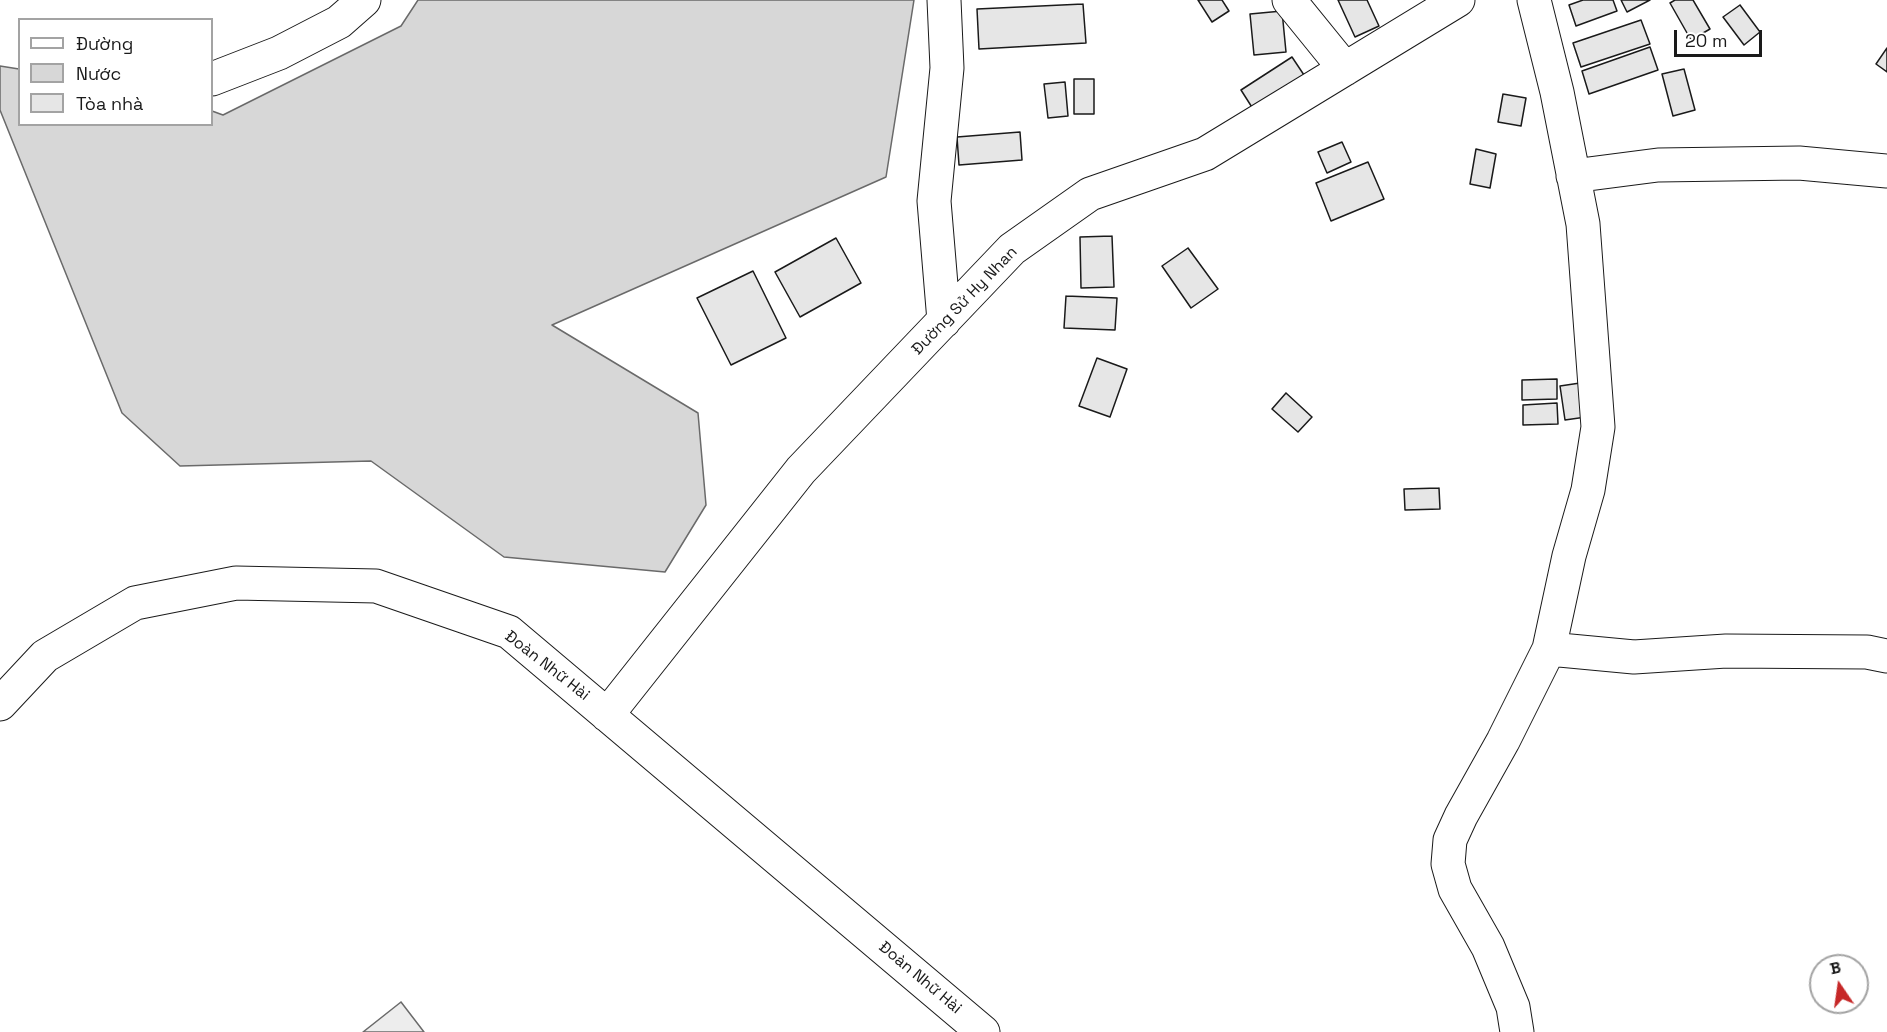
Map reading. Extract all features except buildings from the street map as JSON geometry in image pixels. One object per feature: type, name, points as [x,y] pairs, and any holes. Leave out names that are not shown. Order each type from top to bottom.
[{"type":"street","points":[[213,79],[279,53],[339,22],[364,0]]},
{"type":"street","points":[[944,0],[946,68],[934,201],[944,321]]},
{"type":"street","points":[[1289,0],[1345,69]]},
{"type":"street","name":"Đường Sử Hy Nhan","points":[[608,715],[801,470],[1012,249],[1090,194],[1205,154],[1458,0]]},
{"type":"street","points":[[1517,1032],[1513,1007],[1488,947],[1455,889],[1448,864],[1450,840],[1461,816],[1503,741],[1549,649],[1569,556],[1588,490],[1598,427],[1583,224],[1557,92],[1534,0]]},
{"type":"street","points":[[1573,176],[1658,165],[1799,163],[1887,171]]},
{"type":"street","name":"Đoàn Nhữ Hài","points":[[0,704],[45,656],[135,603],[236,583],[376,586],[509,632],[983,1032]]},
{"type":"street","points":[[1549,649],[1634,657],[1726,651],[1867,652],[1887,656]]},
{"type":"shaded area","points":[[401,1002],[424,1032],[363,1032]]},
{"type":"water","points":[[418,0],[914,0],[886,177],[552,325],[698,413],[706,505],[665,572],[504,557],[371,461],[180,466],[122,413],[0,110],[0,66],[18,69],[18,126],[213,126],[213,111],[223,115],[401,26]]}]
